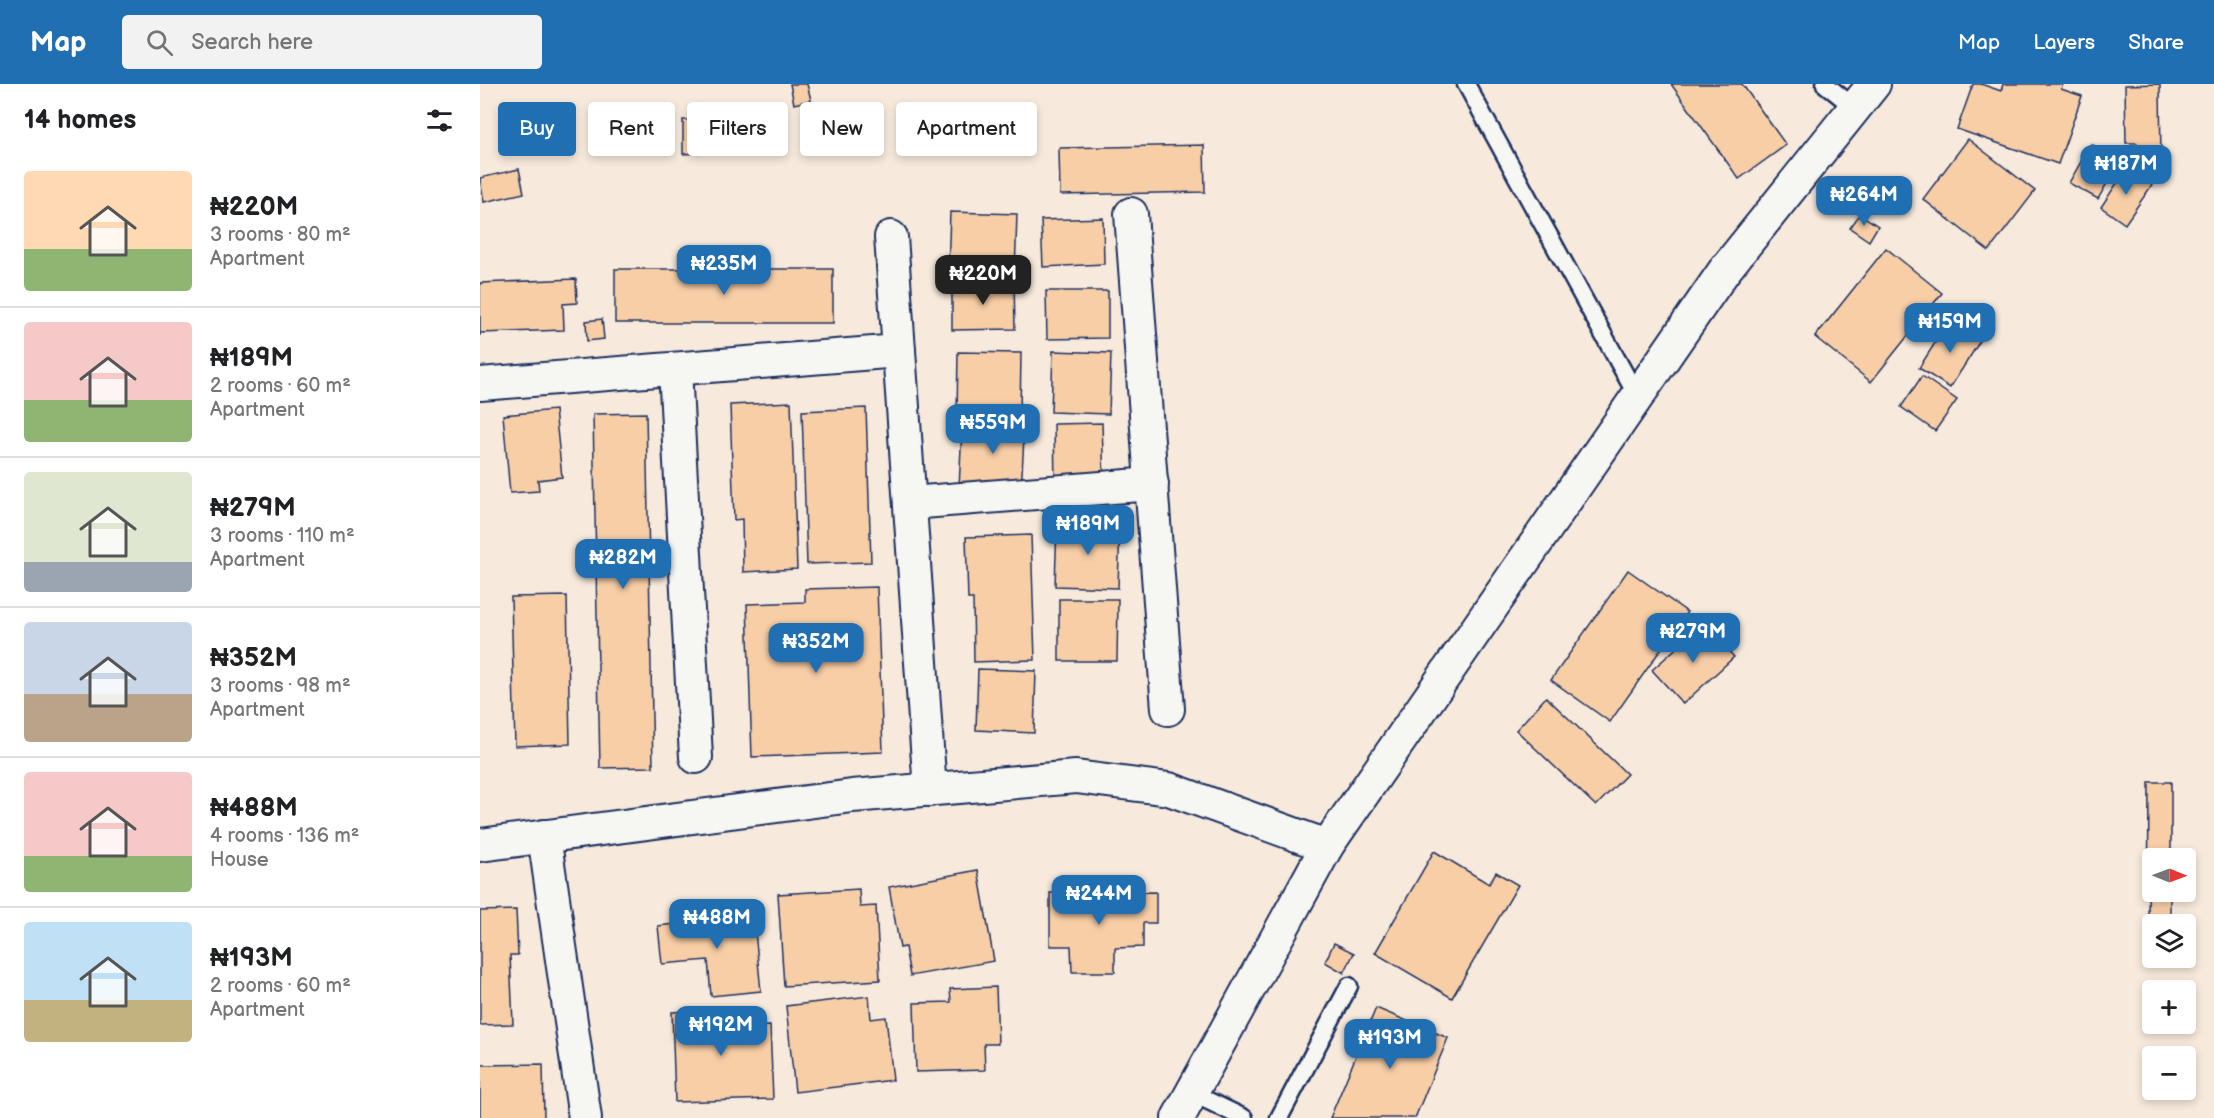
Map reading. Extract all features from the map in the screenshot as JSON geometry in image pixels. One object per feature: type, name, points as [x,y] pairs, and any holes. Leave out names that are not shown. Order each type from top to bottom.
[{"type":"street","points":[[1185,1106],[1327,846],[1724,271],[1874,84]]},
{"type":"street","points":[[1131,214],[1168,709]]},
{"type":"street","points":[[891,237],[930,790]]},
{"type":"street","points":[[480,384],[899,351]]},
{"type":"street","points":[[675,369],[696,757]]},
{"type":"street","points":[[910,503],[1152,484]]},
{"type":"street","points":[[480,845],[852,796],[1076,777],[1168,789],[1327,846]]},
{"type":"street","points":[[544,836],[585,1118]]},
{"type":"lane","points":[[1466,84],[1637,396]]},
{"type":"lane","points":[[1825,84],[1854,108]]},
{"type":"lane","points":[[1278,1118],[1349,986]]},
{"type":"lane","points":[[1185,1106],[1244,1118]]},
{"type":"building","points":[[790,84],[807,84],[811,100],[794,104]]},
{"type":"building","points":[[1671,84],[1742,84],[1786,145],[1739,179]]},
{"type":"building","points":[[1973,84],[1981,84],[2001,91],[2003,84],[2063,84],[2061,89],[2082,96],[2058,164],[1957,129]]},
{"type":"building","points":[[2160,84],[2161,161],[2138,162],[2137,143],[2126,143],[2125,85]]},
{"type":"building","points":[[683,120],[687,120],[687,154],[683,154]]},
{"type":"building","points":[[1968,139],[2035,191],[1989,251],[1923,199]]},
{"type":"building","points":[[2091,144],[2120,160],[2098,199],[2069,183]]},
{"type":"building","points":[[1204,145],[1205,192],[1060,195],[1059,148]]},
{"type":"building","points":[[2127,168],[2152,185],[2125,224],[2101,207]]},
{"type":"building","points":[[519,169],[524,193],[484,202],[480,178]]},
{"type":"building","points":[[950,212],[1017,214],[1015,274],[948,271]]},
{"type":"building","points":[[1860,214],[1878,226],[1869,241],[1850,228]]},
{"type":"building","points":[[1103,218],[1104,264],[1043,267],[1041,220]]},
{"type":"building","points":[[1886,248],[1942,293],[1871,382],[1815,337]]},
{"type":"building","points":[[615,269],[833,269],[833,323],[615,323]]},
{"type":"building","points":[[576,279],[577,303],[563,304],[564,330],[480,333],[480,283]]},
{"type":"building","points":[[1014,281],[1015,329],[952,330],[952,282]]},
{"type":"building","points":[[1046,291],[1108,291],[1108,338],[1047,339]]},
{"type":"building","points":[[602,319],[604,339],[587,341],[586,321]]},
{"type":"building","points":[[1949,321],[1980,341],[1950,388],[1919,368]]},
{"type":"building","points":[[1053,351],[1111,353],[1109,414],[1051,412]]},
{"type":"building","points":[[958,352],[1021,353],[1020,416],[957,415]]},
{"type":"building","points":[[1922,376],[1957,400],[1935,431],[1901,407]]},
{"type":"building","points":[[791,402],[797,569],[743,572],[742,519],[734,520],[730,405]]},
{"type":"building","points":[[866,408],[871,562],[807,564],[802,411]]},
{"type":"building","points":[[555,410],[562,477],[538,480],[539,491],[510,493],[503,415]]},
{"type":"building","points":[[646,413],[653,767],[600,768],[593,414]]},
{"type":"building","points":[[974,417],[1025,419],[1021,492],[959,488],[962,428],[973,428]]},
{"type":"building","points":[[1102,423],[1104,484],[1055,485],[1054,424]]},
{"type":"building","points":[[1057,523],[1120,525],[1118,588],[1055,586]]},
{"type":"building","points":[[1031,535],[1035,660],[974,662],[973,599],[968,599],[966,537]]},
{"type":"building","points":[[1628,570],[1687,612],[1610,722],[1551,680]]},
{"type":"building","points":[[877,587],[883,752],[752,757],[747,604],[805,602],[805,589]]},
{"type":"building","points":[[567,596],[570,744],[515,746],[511,597]]},
{"type":"building","points":[[1059,599],[1118,599],[1117,661],[1059,661]]},
{"type":"building","points":[[1703,624],[1734,657],[1683,704],[1652,670]]},
{"type":"building","points":[[978,669],[1036,671],[1034,733],[976,730]]},
{"type":"building","points":[[1546,697],[1627,774],[1596,806],[1516,730]]},
{"type":"building","points":[[2149,782],[2171,782],[2171,848],[2149,848]]},
{"type":"building","points":[[1434,851],[1489,884],[1496,872],[1518,885],[1452,998],[1375,953]]},
{"type":"building","points":[[978,870],[994,961],[910,976],[905,947],[900,948],[889,887]]},
{"type":"building","points":[[859,889],[860,907],[876,906],[880,980],[784,986],[778,894]]},
{"type":"building","points":[[1156,892],[1156,923],[1143,923],[1143,947],[1115,948],[1115,972],[1072,972],[1071,946],[1050,946],[1050,893]]},
{"type":"building","points":[[2148,902],[2170,902],[2170,914],[2148,914]]},
{"type":"building","points":[[516,910],[518,955],[510,955],[513,1024],[480,1025],[480,911]]},
{"type":"building","points":[[753,912],[761,991],[711,996],[708,960],[662,964],[658,926],[693,922],[692,918]]},
{"type":"building","points":[[1334,943],[1354,953],[1344,973],[1325,962]]},
{"type":"building","points":[[996,987],[998,1044],[984,1044],[985,1070],[916,1072],[914,1003],[951,1002],[950,989]]},
{"type":"building","points":[[869,996],[871,1019],[886,1017],[893,1080],[795,1092],[786,1006]]},
{"type":"building","points":[[1376,1008],[1448,1038],[1415,1118],[1330,1118]]},
{"type":"building","points":[[750,1009],[751,1027],[770,1026],[773,1099],[675,1102],[672,1012]]},
{"type":"building","points":[[543,1064],[544,1118],[480,1118],[480,1065]]}]
